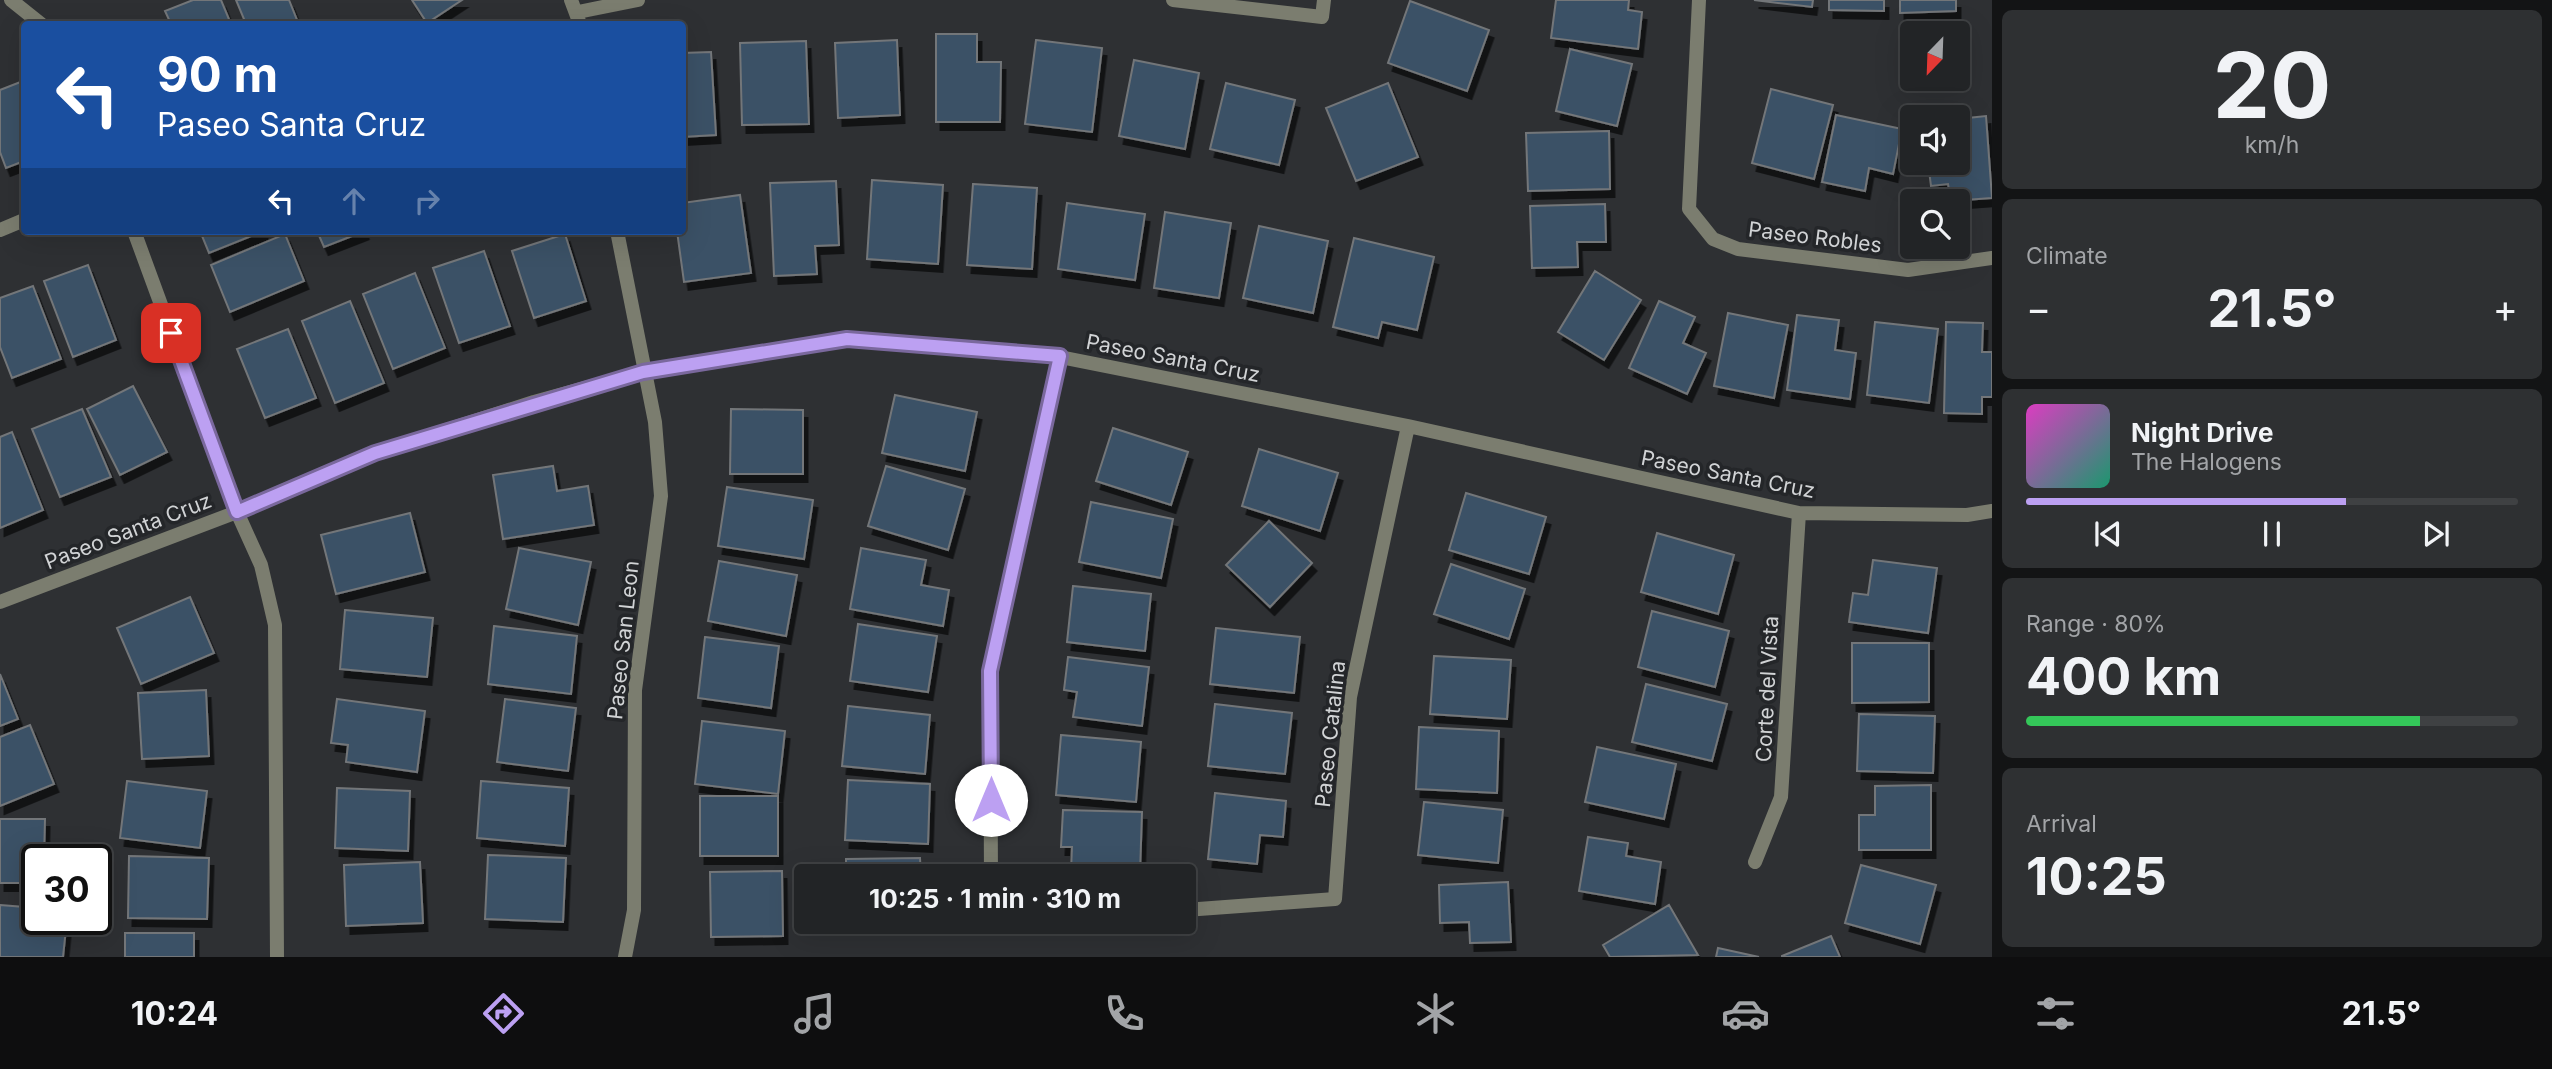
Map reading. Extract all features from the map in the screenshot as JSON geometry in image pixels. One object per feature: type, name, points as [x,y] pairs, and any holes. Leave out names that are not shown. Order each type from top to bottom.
[{"type":"street","points":[[11,0],[37,21]]},
{"type":"street","points":[[576,12],[638,0]]},
{"type":"street","points":[[1173,0],[1322,17],[1324,0]]},
{"type":"street","name":"Paseo Robles","points":[[1699,0],[1689,209],[1713,239],[1738,249],[1908,271],[1992,258]]},
{"type":"street","points":[[0,230],[21,221]]},
{"type":"street","points":[[135,235],[237,512],[261,565],[275,625],[277,957]]},
{"type":"street","name":"Paseo San Leon","points":[[618,235],[655,422],[661,496],[635,690],[634,910],[625,957]]},
{"type":"street","name":"Paseo Santa Cruz","points":[[0,603],[237,512],[375,453],[643,372],[847,339],[1060,356],[1408,426],[1799,513],[1967,515],[1992,511]]},
{"type":"street","points":[[991,864],[990,671],[1060,356]]},
{"type":"street","name":"Paseo Catalina","points":[[1196,909],[1335,900],[1350,697],[1408,426]]},
{"type":"street","name":"Corte del Vista","points":[[1755,862],[1781,797],[1799,513]]},
{"type":"building","points":[[193,0],[221,0],[230,21],[170,21],[165,11]]},
{"type":"building","points":[[236,0],[289,0],[297,20],[294,21],[245,21]]},
{"type":"building","points":[[412,0],[462,0],[430,21],[426,21]]},
{"type":"building","points":[[1556,0],[1629,0],[1628,10],[1642,12],[1638,49],[1551,38]]},
{"type":"building","points":[[1754,0],[1813,0],[1812,7]]},
{"type":"building","points":[[1829,0],[1884,0],[1884,11],[1829,10]]},
{"type":"building","points":[[1900,0],[1956,0],[1956,11],[1900,13]]},
{"type":"building","points":[[1410,1],[1489,30],[1467,91],[1388,63]]},
{"type":"building","points":[[936,34],[977,34],[977,62],[1001,62],[1000,122],[936,122]]},
{"type":"building","points":[[897,40],[900,115],[838,118],[835,43]]},
{"type":"building","points":[[1036,40],[1102,48],[1092,132],[1025,124]]},
{"type":"building","points":[[806,41],[809,124],[742,125],[740,43]]},
{"type":"building","points":[[1570,49],[1632,64],[1617,126],[1556,111]]},
{"type":"building","points":[[711,52],[716,135],[686,137],[686,53]]},
{"type":"building","points":[[1134,60],[1199,73],[1185,149],[1119,136]]},
{"type":"building","points":[[21,82],[21,162],[6,168],[0,152],[0,90]]},
{"type":"building","points":[[1226,83],[1295,100],[1279,165],[1210,149]]},
{"type":"building","points":[[1388,83],[1418,157],[1356,181],[1326,108]]},
{"type":"building","points":[[1771,89],[1833,105],[1814,179],[1752,163]]},
{"type":"building","points":[[1836,115],[1900,129],[1893,174],[1869,168],[1865,191],[1822,182]]},
{"type":"building","points":[[1986,116],[1992,198],[1970,200],[1970,189],[1949,189],[1948,184],[1931,186],[1930,175],[1970,175],[1970,118]]},
{"type":"building","points":[[1609,131],[1610,189],[1528,191],[1526,133]]},
{"type":"building","points":[[872,180],[943,185],[938,264],[867,259]]},
{"type":"building","points":[[836,181],[839,245],[815,246],[817,274],[774,276],[770,183]]},
{"type":"building","points":[[973,184],[1037,188],[1032,269],[967,265]]},
{"type":"building","points":[[740,195],[751,273],[684,282],[678,235],[686,235],[686,202]]},
{"type":"building","points":[[1067,203],[1145,214],[1135,280],[1058,269]]},
{"type":"building","points":[[1605,204],[1606,242],[1577,242],[1578,267],[1532,268],[1530,206]]},
{"type":"building","points":[[1165,212],[1231,223],[1219,298],[1154,288]]},
{"type":"building","points":[[1259,226],[1328,241],[1313,313],[1243,298]]},
{"type":"building","points":[[202,235],[254,235],[209,253]]},
{"type":"building","points":[[285,235],[304,281],[230,312],[211,265]]},
{"type":"building","points":[[319,235],[355,235],[324,247]]},
{"type":"building","points":[[565,235],[586,301],[534,318],[512,251]]},
{"type":"building","points":[[1354,238],[1434,257],[1417,330],[1382,322],[1378,338],[1333,327]]},
{"type":"building","points":[[484,251],[510,326],[459,343],[433,268]]},
{"type":"building","points":[[88,265],[116,340],[73,357],[44,281]]},
{"type":"building","points":[[1595,271],[1641,300],[1604,360],[1558,332]]},
{"type":"building","points":[[415,273],[445,348],[393,369],[363,294]]},
{"type":"building","points":[[33,286],[61,359],[12,378],[0,347],[0,298]]},
{"type":"building","points":[[350,301],[384,383],[335,403],[302,321]]},
{"type":"building","points":[[1659,301],[1695,317],[1683,343],[1706,353],[1687,394],[1629,368]]},
{"type":"building","points":[[1728,313],[1788,325],[1774,398],[1714,386]]},
{"type":"building","points":[[1797,315],[1839,320],[1835,350],[1856,353],[1850,399],[1787,390]]},
{"type":"building","points":[[1875,322],[1938,329],[1929,403],[1867,395]]},
{"type":"building","points":[[1946,322],[1983,323],[1982,352],[1992,352],[1992,397],[1982,397],[1982,414],[1944,413]]},
{"type":"building","points":[[288,329],[316,398],[265,418],[237,349]]},
{"type":"building","points":[[133,386],[167,452],[120,475],[87,409]]},
{"type":"building","points":[[895,395],[977,412],[965,471],[882,453]]},
{"type":"building","points":[[82,409],[111,477],[60,497],[32,429]]},
{"type":"building","points":[[731,409],[803,410],[803,474],[730,474]]},
{"type":"building","points":[[1113,428],[1188,452],[1171,505],[1096,481]]},
{"type":"building","points":[[12,432],[43,510],[0,528],[0,437]]},
{"type":"building","points":[[1259,449],[1338,473],[1320,531],[1242,506]]},
{"type":"building","points":[[553,466],[557,491],[588,486],[594,525],[503,539],[493,475]]},
{"type":"building","points":[[886,466],[965,489],[948,550],[868,526]]},
{"type":"building","points":[[727,487],[813,500],[804,559],[718,546]]},
{"type":"building","points":[[1466,493],[1546,517],[1529,574],[1449,550]]},
{"type":"building","points":[[1091,502],[1173,519],[1161,578],[1079,562]]},
{"type":"building","points":[[410,513],[425,572],[336,594],[321,535]]},
{"type":"building","points":[[1269,521],[1312,563],[1270,607],[1226,565]]},
{"type":"building","points":[[1657,533],[1734,555],[1718,614],[1641,592]]},
{"type":"building","points":[[519,548],[591,562],[578,625],[506,609]]},
{"type":"building","points":[[861,548],[926,560],[921,585],[949,590],[943,626],[850,609]]},
{"type":"building","points":[[1873,560],[1937,568],[1928,633],[1849,622],[1853,593],[1868,595]]},
{"type":"building","points":[[719,561],[797,575],[786,636],[708,621]]},
{"type":"building","points":[[1451,564],[1525,589],[1509,639],[1434,614]]},
{"type":"building","points":[[1073,586],[1151,594],[1145,651],[1067,642]]},
{"type":"building","points":[[190,597],[214,653],[141,684],[117,628]]},
{"type":"building","points":[[345,610],[433,618],[427,677],[340,669]]},
{"type":"building","points":[[1652,611],[1729,631],[1715,687],[1638,667]]},
{"type":"building","points":[[858,624],[937,636],[928,692],[850,681]]},
{"type":"building","points":[[494,626],[577,636],[571,694],[488,684]]},
{"type":"building","points":[[1216,628],[1300,637],[1294,693],[1210,684]]},
{"type":"building","points":[[705,637],[779,646],[771,708],[698,698]]},
{"type":"building","points":[[1852,643],[1929,643],[1929,702],[1852,703]]},
{"type":"building","points":[[1434,656],[1511,660],[1507,719],[1430,714]]},
{"type":"building","points":[[1068,657],[1149,667],[1142,726],[1073,717],[1077,692],[1064,690]]},
{"type":"building","points":[[0,674],[18,719],[0,726]]},
{"type":"building","points":[[1646,684],[1727,704],[1712,761],[1632,742]]},
{"type":"building","points":[[206,690],[209,756],[142,759],[138,693]]},
{"type":"building","points":[[337,699],[425,711],[417,772],[346,762],[348,745],[331,743]]},
{"type":"building","points":[[505,699],[576,708],[568,771],[497,762]]},
{"type":"building","points":[[1215,704],[1292,713],[1285,774],[1208,766]]},
{"type":"building","points":[[848,706],[930,715],[925,774],[842,766]]},
{"type":"building","points":[[1859,714],[1935,716],[1933,773],[1857,771]]},
{"type":"building","points":[[702,721],[785,731],[778,794],[695,784]]},
{"type":"building","points":[[30,725],[54,784],[0,806],[0,737]]},
{"type":"building","points":[[1419,727],[1499,731],[1497,793],[1416,789]]},
{"type":"building","points":[[1061,735],[1141,742],[1136,802],[1056,795]]},
{"type":"building","points":[[1597,747],[1676,764],[1664,819],[1585,802]]},
{"type":"building","points":[[848,780],[930,784],[928,844],[845,840]]},
{"type":"building","points":[[127,781],[207,791],[200,848],[120,838]]},
{"type":"building","points":[[481,781],[569,788],[565,846],[477,838]]},
{"type":"building","points":[[1931,785],[1931,850],[1859,850],[1859,815],[1875,815],[1875,786]]},
{"type":"building","points":[[337,788],[410,791],[408,851],[335,848]]},
{"type":"building","points":[[1215,793],[1286,801],[1283,837],[1260,835],[1257,864],[1208,859]]},
{"type":"building","points":[[700,796],[778,796],[778,856],[700,856]]},
{"type":"building","points":[[1424,802],[1503,810],[1498,863],[1418,855]]},
{"type":"building","points":[[1063,810],[1142,812],[1140,864],[1071,864],[1072,847],[1061,847]]},
{"type":"building","points":[[0,819],[45,819],[44,844],[21,844],[21,883],[0,883]]},
{"type":"building","points":[[1588,837],[1628,843],[1626,856],[1661,862],[1655,904],[1579,891]]},
{"type":"building","points":[[488,855],[566,858],[563,922],[485,919]]},
{"type":"building","points":[[129,856],[209,858],[207,919],[128,918]]},
{"type":"building","points":[[920,858],[920,864],[846,864],[846,859]]},
{"type":"building","points":[[420,862],[423,923],[346,926],[344,865]]},
{"type":"building","points":[[1861,865],[1936,885],[1920,944],[1845,923]]},
{"type":"building","points":[[782,871],[783,936],[711,937],[710,872]]},
{"type":"building","points":[[1508,882],[1511,942],[1470,943],[1469,922],[1440,923],[1439,885]]},
{"type":"building","points":[[0,905],[21,907],[21,935],[65,935],[63,957],[0,957]]},
{"type":"building","points":[[1669,905],[1698,955],[1610,957],[1603,945]]},
{"type":"building","points":[[125,933],[194,933],[194,957],[125,957]]},
{"type":"building","points":[[1831,936],[1840,957],[1782,957],[1782,956]]},
{"type":"building","points":[[1718,948],[1759,957],[1716,957]]},
{"type":"route","points":[[171,333],[237,512],[375,453],[534,402],[643,372],[847,339],[1060,356],[990,671],[991,800]]}]
